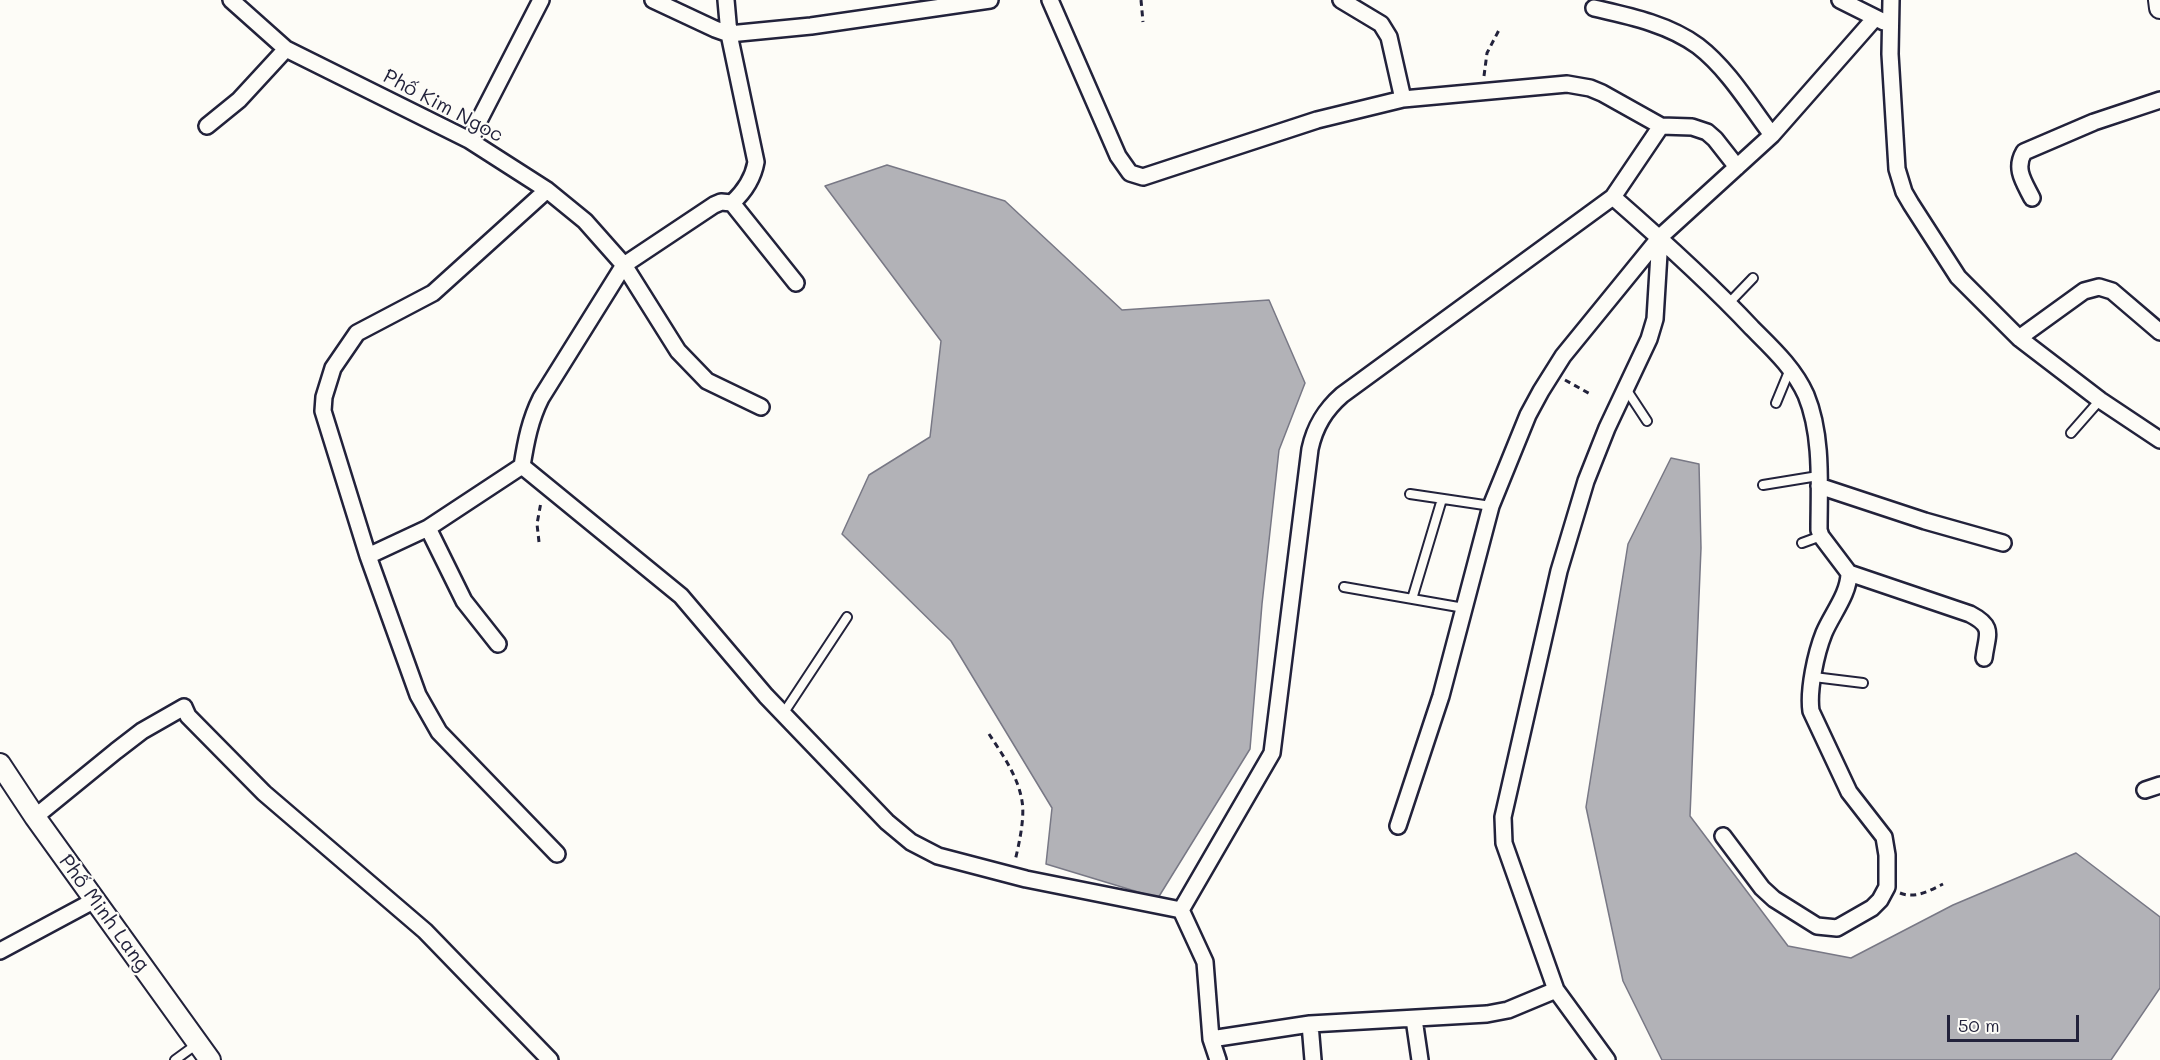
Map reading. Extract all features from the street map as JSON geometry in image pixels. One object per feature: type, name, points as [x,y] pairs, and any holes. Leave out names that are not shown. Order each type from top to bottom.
[{"type":"street","name":"Phố Kim Ngọc","points":[[231,0],[285,49],[469,140],[547,190],[585,221],[624,265],[678,351],[706,381],[761,407]]},
{"type":"street","points":[[469,140],[541,0]]},
{"type":"street","points":[[653,0],[729,34],[811,26],[982,1]]},
{"type":"street","points":[[726,0],[729,34],[756,162],[754,174],[748,186],[732,203]]},
{"type":"street","points":[[1050,0],[1118,156],[1130,174],[1149,176],[1317,120],[1403,99],[1567,84],[1590,88],[1661,126],[1692,127],[1707,132],[1737,167]]},
{"type":"street","points":[[1341,0],[1381,24],[1389,37],[1403,99]]},
{"type":"street","points":[[1840,0],[1882,21]]},
{"type":"street","points":[[1398,826],[1441,696],[1491,506],[1528,414],[1563,356],[1660,237],[1772,135],[1882,21],[1891,0]]},
{"type":"street","points":[[2159,0],[2160,8]]},
{"type":"street","points":[[1594,8],[1636,18],[1668,30],[1697,45],[1717,63],[1772,135]]},
{"type":"street","points":[[1882,21],[1897,169],[1904,192],[1958,277],[2019,338],[2100,400],[2160,440]]},
{"type":"street","points":[[207,126],[239,100],[285,49]]},
{"type":"street","points":[[2032,198],[2020,173],[2019,161],[2024,152],[2094,122],[2160,100]]},
{"type":"street","points":[[1181,910],[1272,753],[1310,449],[1316,428],[1324,413],[1342,395],[1613,197],[1661,126]]},
{"type":"street","points":[[547,190],[433,293],[357,333],[333,368],[324,397],[323,411],[368,556],[418,695],[429,716],[439,732],[557,854]]},
{"type":"street","points":[[1613,197],[1660,237],[1729,303],[1790,369],[1807,396],[1818,444],[1819,530],[1849,573],[1970,614],[1983,621],[1988,629],[1983,658]]},
{"type":"street","points":[[368,556],[428,528],[522,466],[527,431],[532,415],[624,265],[714,205],[721,202],[732,203],[796,283]]},
{"type":"street","points":[[1606,1060],[1556,990],[1504,843],[1503,817],[1559,571],[1586,481],[1649,339],[1655,319],[1660,237]]},
{"type":"street","points":[[2019,338],[2084,291],[2099,286],[2112,291],[2160,332]]},
{"type":"street","points":[[522,466],[681,596],[783,714],[887,822],[911,842],[938,856],[1013,876],[1181,910]]},
{"type":"street","points":[[1818,481],[1925,521],[2004,543]]},
{"type":"street","points":[[428,528],[464,601],[498,644]]},
{"type":"street","points":[[1723,836],[1762,888],[1774,899],[1817,926],[1837,928],[1872,909],[1887,888],[1887,855],[1884,837],[1849,792],[1811,711],[1809,698],[1824,634],[1847,587],[1849,573]]},
{"type":"street","points":[[36,817],[142,731],[184,707],[188,716],[264,793],[425,931],[550,1060]]},
{"type":"street","name":"Phố Minh Lang","points":[[0,764],[210,1060]]},
{"type":"street","points":[[2145,789],[2160,785]]},
{"type":"street","points":[[0,951],[95,900]]},
{"type":"street","points":[[1181,910],[1205,962],[1211,1039],[1218,1060]]},
{"type":"street","points":[[1211,1039],[1310,1024],[1487,1014],[1508,1010],[1556,990]]},
{"type":"street","points":[[1414,1019],[1420,1060]]},
{"type":"street","points":[[1310,1024],[1313,1060]]},
{"type":"lane","points":[[1729,303],[1753,278]]},
{"type":"lane","points":[[1776,403],[1790,369]]},
{"type":"lane","points":[[1626,389],[1647,421]]},
{"type":"lane","points":[[2071,433],[2100,400]]},
{"type":"lane","points":[[1763,485],[1818,481]]},
{"type":"lane","points":[[1410,494],[1491,506]]},
{"type":"lane","points":[[1412,599],[1442,499]]},
{"type":"lane","points":[[1802,543],[1821,536]]},
{"type":"lane","points":[[1344,587],[1464,608]]},
{"type":"lane","points":[[783,714],[847,617]]},
{"type":"lane","points":[[1814,677],[1863,683]]},
{"type":"lane","points":[[175,1060],[198,1043]]},
{"type":"path","points":[[1141,0],[1143,22]]},
{"type":"path","points":[[1486,91],[1484,74],[1487,53],[1499,30]]},
{"type":"path","points":[[1552,374],[1592,395]]},
{"type":"path","points":[[539,542],[537,524],[544,485]]},
{"type":"path","points":[[989,734],[1011,768],[1022,802],[1013,876]]},
{"type":"path","points":[[1887,888],[1910,897],[1943,884]]},
{"type":"shaded area","points":[[887,165],[1005,201],[1122,310],[1269,300],[1305,383],[1279,450],[1262,604],[1250,749],[1158,898],[1046,864],[1052,808],[951,641],[842,534],[869,475],[930,437],[941,341],[825,186]]},
{"type":"shaded area","points":[[1671,458],[1699,464],[1701,548],[1690,816],[1788,946],[1851,958],[1953,905],[2076,853],[2160,917],[2160,988],[2111,1060],[1662,1060],[1623,981],[1586,807],[1628,544]]}]
